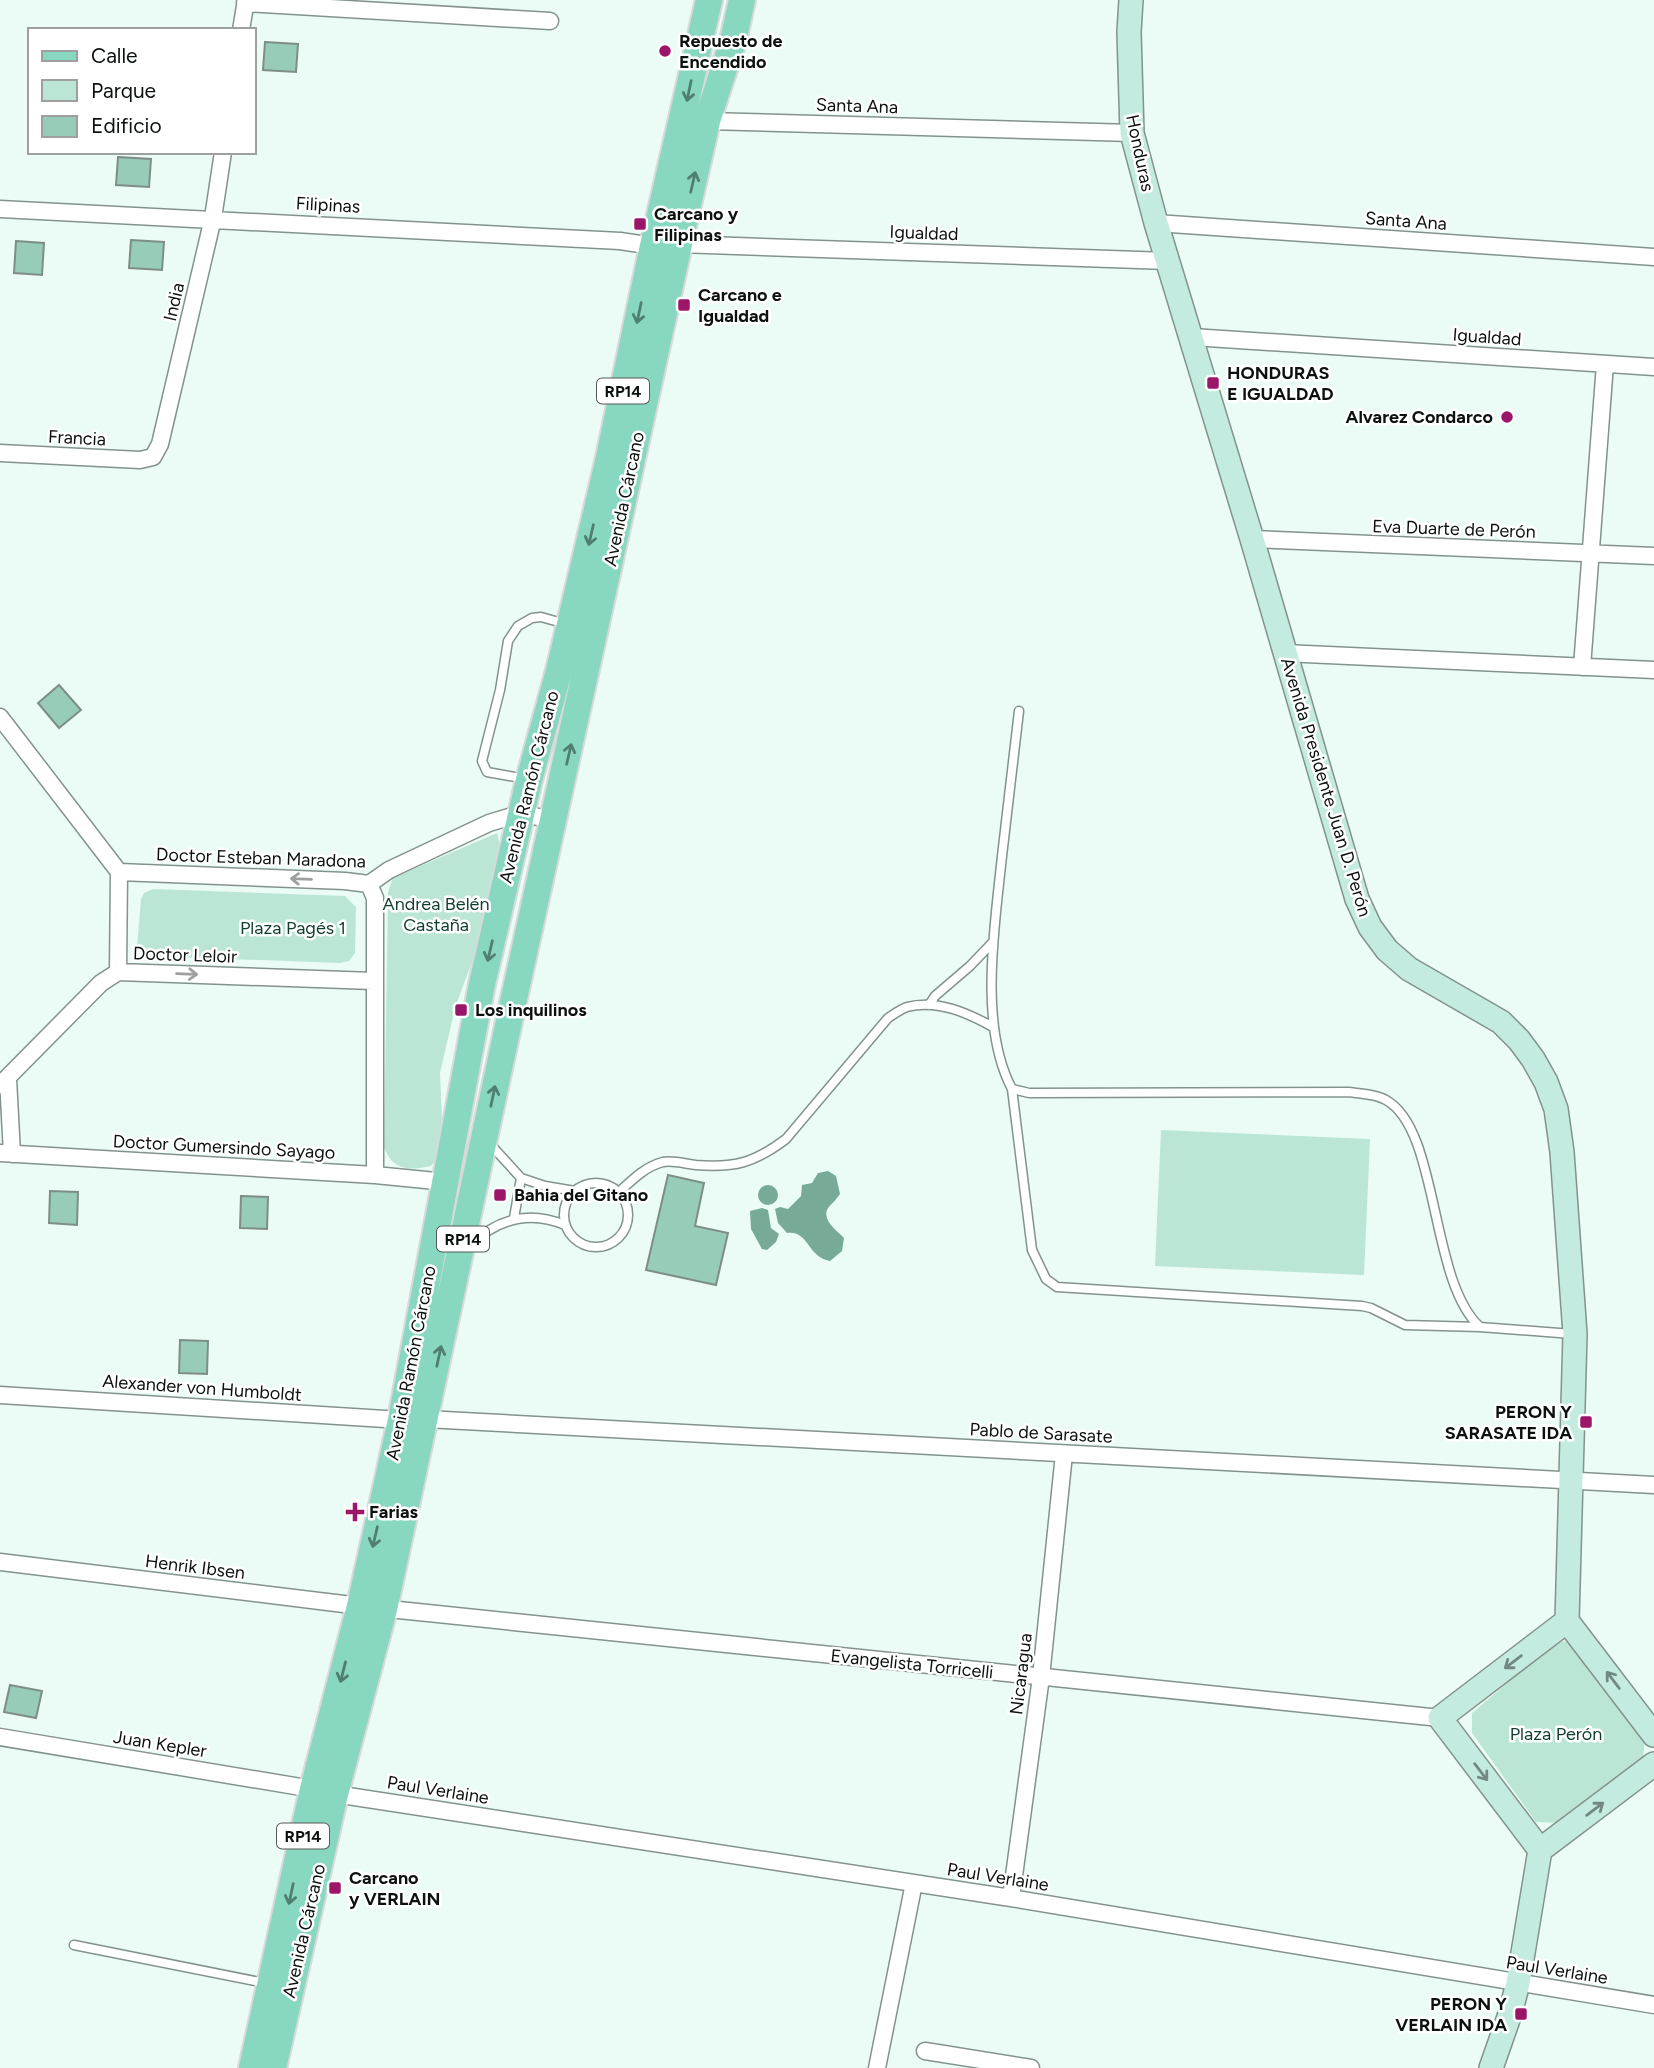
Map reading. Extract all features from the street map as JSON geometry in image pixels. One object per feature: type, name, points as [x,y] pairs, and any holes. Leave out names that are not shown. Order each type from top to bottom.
[{"type":"main road","name":"Avenida Ramón Cárcano","points":[[413,1420],[446,1182],[482,984],[529,780],[609,458],[666,245],[709,0]]},
{"type":"main road","name":"RP14","points":[[707,121],[733,41],[742,0]]},
{"type":"main road","name":"Honduras","points":[[1131,0],[1129,32],[1132,133],[1168,261]]},
{"type":"main road","name":"Avenida Cárcano","points":[[595,632],[666,245],[707,121]]},
{"type":"main road","name":"Avenida Presidente Juan D. Perón","points":[[1168,261],[1357,899],[1370,927],[1387,950],[1409,969],[1501,1022],[1526,1050],[1545,1082],[1556,1109],[1560,1130],[1575,1334],[1567,1620]]},
{"type":"main road","name":"Avenida Ramón Cárcano","points":[[252,2068],[271,1984],[372,1607],[413,1420],[460,1255],[595,632]]},
{"type":"main road","points":[[511,1012],[506,969],[538,830],[534,820],[522,813]]},
{"type":"main road","points":[[1540,1850],[1440,1718],[1567,1620],[1654,1735]]},
{"type":"main road","points":[[1491,2068],[1518,1983],[1540,1850],[1654,1764]]},
{"type":"main road","name":"Avenida Cárcano","points":[[274,2068],[324,1791]]},
{"type":"street","points":[[241,28],[246,1],[550,21]]},
{"type":"street","name":"Santa Ana","points":[[707,121],[1132,133]]},
{"type":"street","name":"India","points":[[153,457],[160,444],[213,218],[223,154]]},
{"type":"street","name":"Filipinas","points":[[0,209],[213,218],[666,245]]},
{"type":"street","name":"Santa Ana","points":[[1156,223],[1654,257]]},
{"type":"street","name":"Igualdad","points":[[666,245],[1168,261]]},
{"type":"street","name":"Igualdad","points":[[1192,337],[1654,367]]},
{"type":"street","points":[[1582,667],[1605,364]]},
{"type":"street","name":"Francia","points":[[0,453],[140,460],[153,457]]},
{"type":"street","name":"Eva Duarte de Perón","points":[[1252,539],[1654,556]]},
{"type":"street","points":[[1284,653],[1654,670]]},
{"type":"street","points":[[0,717],[119,872],[118,972]]},
{"type":"street","points":[[522,813],[554,821]]},
{"type":"street","name":"Doctor Esteban Maradona","points":[[119,872],[369,884],[389,870],[489,823],[522,813]]},
{"type":"street","points":[[369,884],[375,898],[375,1175]]},
{"type":"street","name":"Doctor Leloir","points":[[4,1082],[101,983],[118,972],[373,981]]},
{"type":"street","points":[[4,1082],[6,1154]]},
{"type":"street","name":"Doctor Gumersindo Sayago","points":[[6,1154],[375,1175],[446,1182]]},
{"type":"street","name":"Alexander von Humboldt","points":[[0,1395],[413,1420]]},
{"type":"street","name":"Pablo de Sarasate","points":[[413,1420],[1654,1485]]},
{"type":"street","name":"Nicaragua","points":[[1010,1898],[1041,1677],[1064,1454]]},
{"type":"street","name":"Henrik Ibsen","points":[[0,1562],[372,1607]]},
{"type":"street","name":"Evangelista Torricelli","points":[[372,1607],[1440,1718]]},
{"type":"street","name":"Juan Kepler","points":[[0,1737],[324,1791]]},
{"type":"street","name":"Paul Verlaine","points":[[324,1791],[1010,1898],[1654,2005]]},
{"type":"street","points":[[877,2068],[914,1884]]},
{"type":"street","points":[[925,2051],[1031,2068]]},
{"type":"lane","points":[[529,780],[494,775],[487,772],[482,761],[500,690],[508,640],[518,626],[532,618],[541,617],[569,625]]},
{"type":"lane","points":[[1019,711],[993,942],[993,1027],[1006,1077],[1012,1089],[1032,1250],[1046,1279],[1057,1287],[1362,1306],[1405,1325],[1575,1334]]},
{"type":"lane","points":[[929,1005],[935,996],[993,942]]},
{"type":"lane","points":[[619,1192],[645,1170],[664,1162],[721,1167],[744,1164],[765,1154],[786,1139],[888,1017],[906,1007],[929,1005],[966,1013],[993,1027]]},
{"type":"lane","points":[[1012,1089],[1029,1093],[1349,1092],[1387,1100],[1403,1116],[1418,1144],[1459,1298],[1469,1317],[1480,1327]]},
{"type":"lane","points":[[484,1138],[521,1178],[545,1186],[575,1191]]},
{"type":"lane","points":[[514,1218],[521,1178]]},
{"type":"lane","points":[[602,1183],[619,1192],[625,1201],[628,1222],[624,1232],[608,1246],[587,1246],[570,1234],[565,1225],[565,1206],[575,1191],[583,1186],[602,1183]]},
{"type":"lane","points":[[460,1255],[494,1227],[514,1218],[546,1218],[565,1225]]},
{"type":"lane","points":[[74,1945],[271,1984]]},
{"type":"green space","name":"Andrea Belén Castaña","points":[[497,833],[502,855],[479,943],[455,1008],[440,1073],[442,1119],[439,1155],[431,1166],[402,1167],[387,1155],[384,1147],[388,892],[393,878]]},
{"type":"green space","name":"Plaza Pagés 1","points":[[153,889],[345,896],[356,907],[355,953],[349,961],[340,963],[150,956],[141,953],[137,948],[141,899],[144,893]]},
{"type":"green space","points":[[1161,1130],[1370,1139],[1364,1275],[1155,1266]]},
{"type":"green space","name":"Plaza Perón","points":[[1570,1641],[1645,1739],[1643,1758],[1558,1823],[1536,1822],[1472,1733],[1472,1713],[1556,1642]]},
{"type":"shaded area","points":[[828,1171],[836,1176],[840,1194],[828,1208],[827,1217],[844,1238],[842,1251],[830,1261],[817,1255],[800,1236],[787,1233],[778,1223],[775,1209],[788,1209],[801,1196],[802,1185],[812,1183],[818,1173]]},
{"type":"shaded area","points":[[764,1185],[772,1185],[778,1195],[772,1205],[764,1205],[758,1199],[758,1191]]},
{"type":"shaded area","points":[[762,1208],[768,1210],[771,1228],[779,1234],[776,1242],[767,1250],[762,1249],[751,1229],[750,1211]]},
{"type":"building","points":[[265,42],[298,44],[296,72],[263,70]]},
{"type":"building","points":[[118,157],[151,159],[149,187],[116,185]]},
{"type":"building","points":[[131,240],[164,242],[162,270],[129,268]]},
{"type":"building","points":[[16,241],[44,243],[42,275],[14,273]]},
{"type":"building","points":[[59,685],[81,710],[59,728],[38,703]]},
{"type":"building","points":[[668,1175],[704,1183],[695,1226],[728,1233],[716,1285],[646,1270]]},
{"type":"building","points":[[50,1191],[78,1192],[77,1225],[49,1223]]},
{"type":"building","points":[[241,1196],[268,1197],[267,1229],[240,1228]]},
{"type":"building","points":[[180,1340],[208,1341],[207,1374],[179,1373]]},
{"type":"building","points":[[10,1685],[42,1691],[36,1718],[4,1712]]},
{"type":"place","name":"Repuesto de Encendido","points":[[665,51]]},
{"type":"place","name":"Carcano y Filipinas","points":[[640,224]]},
{"type":"place","name":"Carcano e Igualdad","points":[[684,305]]},
{"type":"place","name":"HONDURAS E IGUALDAD","points":[[1213,383]]},
{"type":"place","name":"Alvarez Condarco","points":[[1507,417]]},
{"type":"place","name":"Los inquilinos","points":[[461,1010]]},
{"type":"place","name":"Bahia del Gitano","points":[[500,1195]]},
{"type":"place","name":"PERON Y SARASATE IDA","points":[[1586,1422]]},
{"type":"place","name":"Farias","points":[[355,1512]]},
{"type":"place","name":"Carcano y VERLAIN","points":[[335,1888]]},
{"type":"place","name":"PERON Y VERLAIN IDA","points":[[1521,2014]]}]
